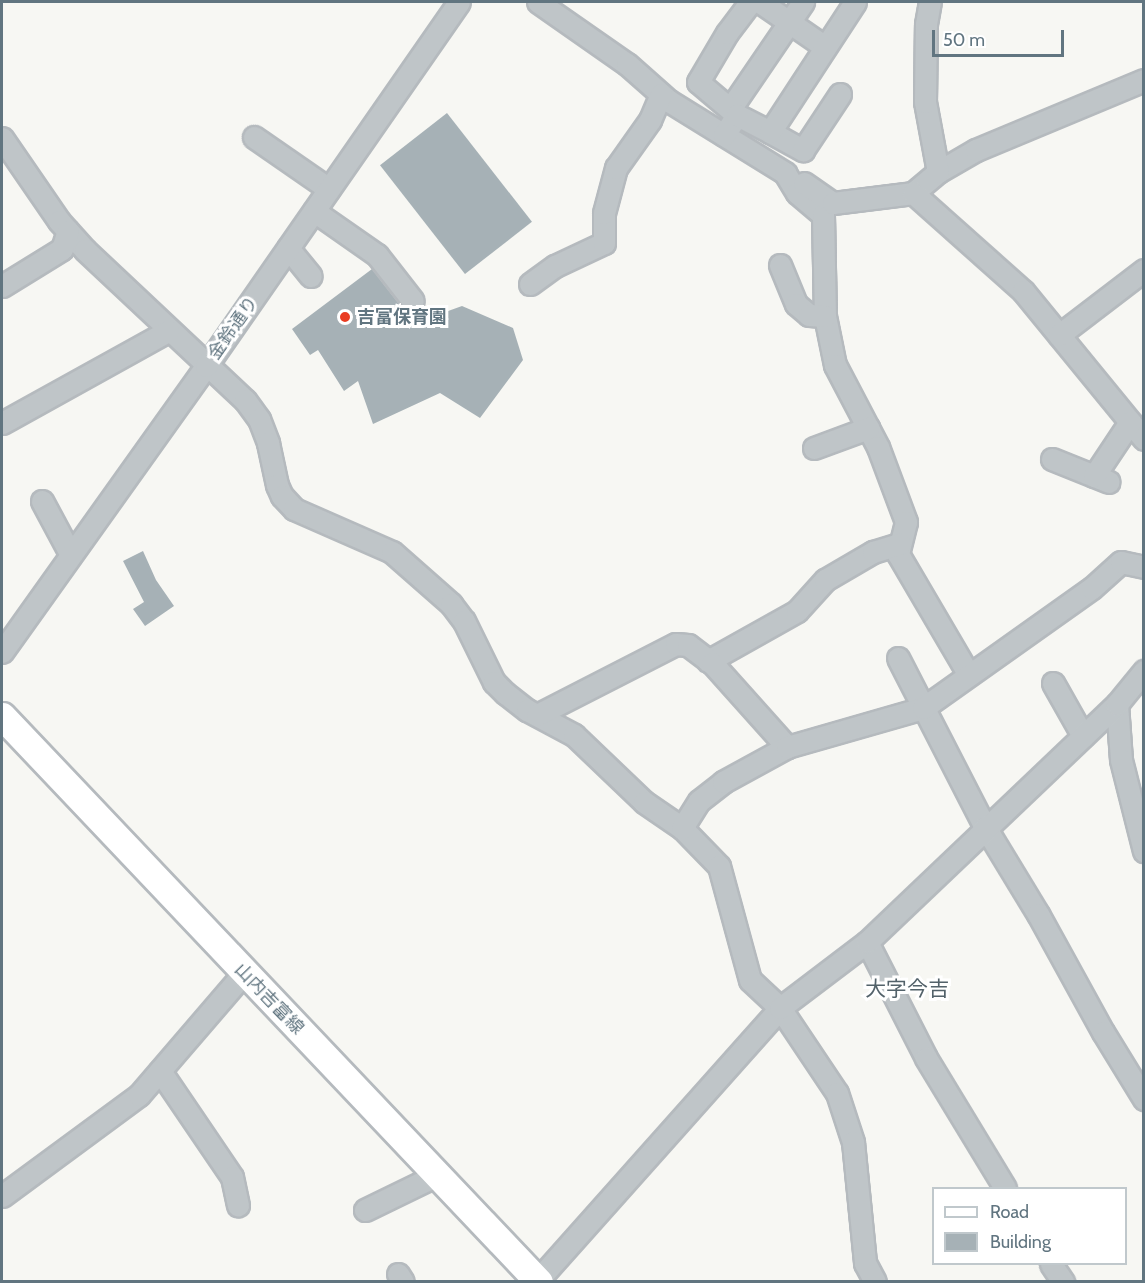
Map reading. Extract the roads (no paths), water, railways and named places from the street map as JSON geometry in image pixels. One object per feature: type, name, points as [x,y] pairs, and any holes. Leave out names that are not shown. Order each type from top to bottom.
[{"type":"main road","name":"山内吉富線","points":[[2,716],[537,1281]]},
{"type":"street","name":"金鈴通り","points":[[2,652],[206,366],[459,2]]},
{"type":"street","points":[[538,2],[627,64],[661,94],[833,203],[913,193],[938,172],[976,150],[1143,81]]},
{"type":"street","points":[[750,2],[727,33],[698,82],[734,112],[802,150],[840,94]]},
{"type":"street","points":[[760,2],[825,47]]},
{"type":"street","points":[[724,135],[734,112],[803,2]]},
{"type":"street","points":[[770,132],[855,2]]},
{"type":"street","points":[[930,2],[926,24],[925,102],[938,172]]},
{"type":"street","points":[[530,284],[555,266],[604,243],[604,213],[616,168],[650,120],[661,94]]},
{"type":"street","points":[[254,137],[329,189]]},
{"type":"street","points":[[2,138],[68,231],[123,289],[245,400],[259,419],[268,443],[277,485],[294,509],[392,552],[408,565],[451,604],[464,621],[494,682],[505,693],[537,715],[574,735],[644,802],[682,828],[719,866],[750,980],[780,1008],[837,1093],[853,1142],[865,1263],[875,1281]]},
{"type":"street","points":[[785,173],[798,193],[823,215],[825,316],[835,365],[868,428],[906,522],[898,554],[969,675]]},
{"type":"street","points":[[913,193],[1023,291],[1137,430],[1101,479],[1052,459]]},
{"type":"street","points":[[314,211],[377,255],[413,301]]},
{"type":"street","points":[[2,286],[62,249],[68,231]]},
{"type":"street","points":[[288,248],[311,276]]},
{"type":"street","points":[[780,266],[795,304],[809,315],[825,316]]},
{"type":"street","points":[[1059,335],[1143,270]]},
{"type":"street","points":[[2,423],[168,331]]},
{"type":"street","points":[[814,448],[868,428]]},
{"type":"street","points":[[42,501],[71,555]]},
{"type":"street","points":[[708,661],[797,611],[825,580],[873,552],[900,544]]},
{"type":"street","points":[[682,828],[699,801],[723,782],[787,747],[923,708],[1092,588],[1120,562],[1143,567]]},
{"type":"street","points":[[537,715],[676,644],[688,645],[708,661],[724,680],[750,703],[787,747]]},
{"type":"street","points":[[898,658],[985,827],[1038,914],[1143,1099]]},
{"type":"street","points":[[1053,683],[1083,736]]},
{"type":"street","points":[[537,1281],[780,1008],[867,942],[985,827],[1139,684]]},
{"type":"street","points":[[1117,704],[1121,760],[1143,851]]},
{"type":"street","points":[[867,942],[926,1058],[1004,1187]]},
{"type":"street","points":[[2,1196],[139,1095],[244,973]]},
{"type":"street","points":[[160,1071],[232,1177],[238,1205]]},
{"type":"street","points":[[365,1210],[437,1175]]},
{"type":"street","points":[[1052,1265],[1063,1281]]},
{"type":"place","name":"吉富保育園","points":[[345,317]]},
{"type":"district","name":"大字今吉","points":[[907,989]]}]
